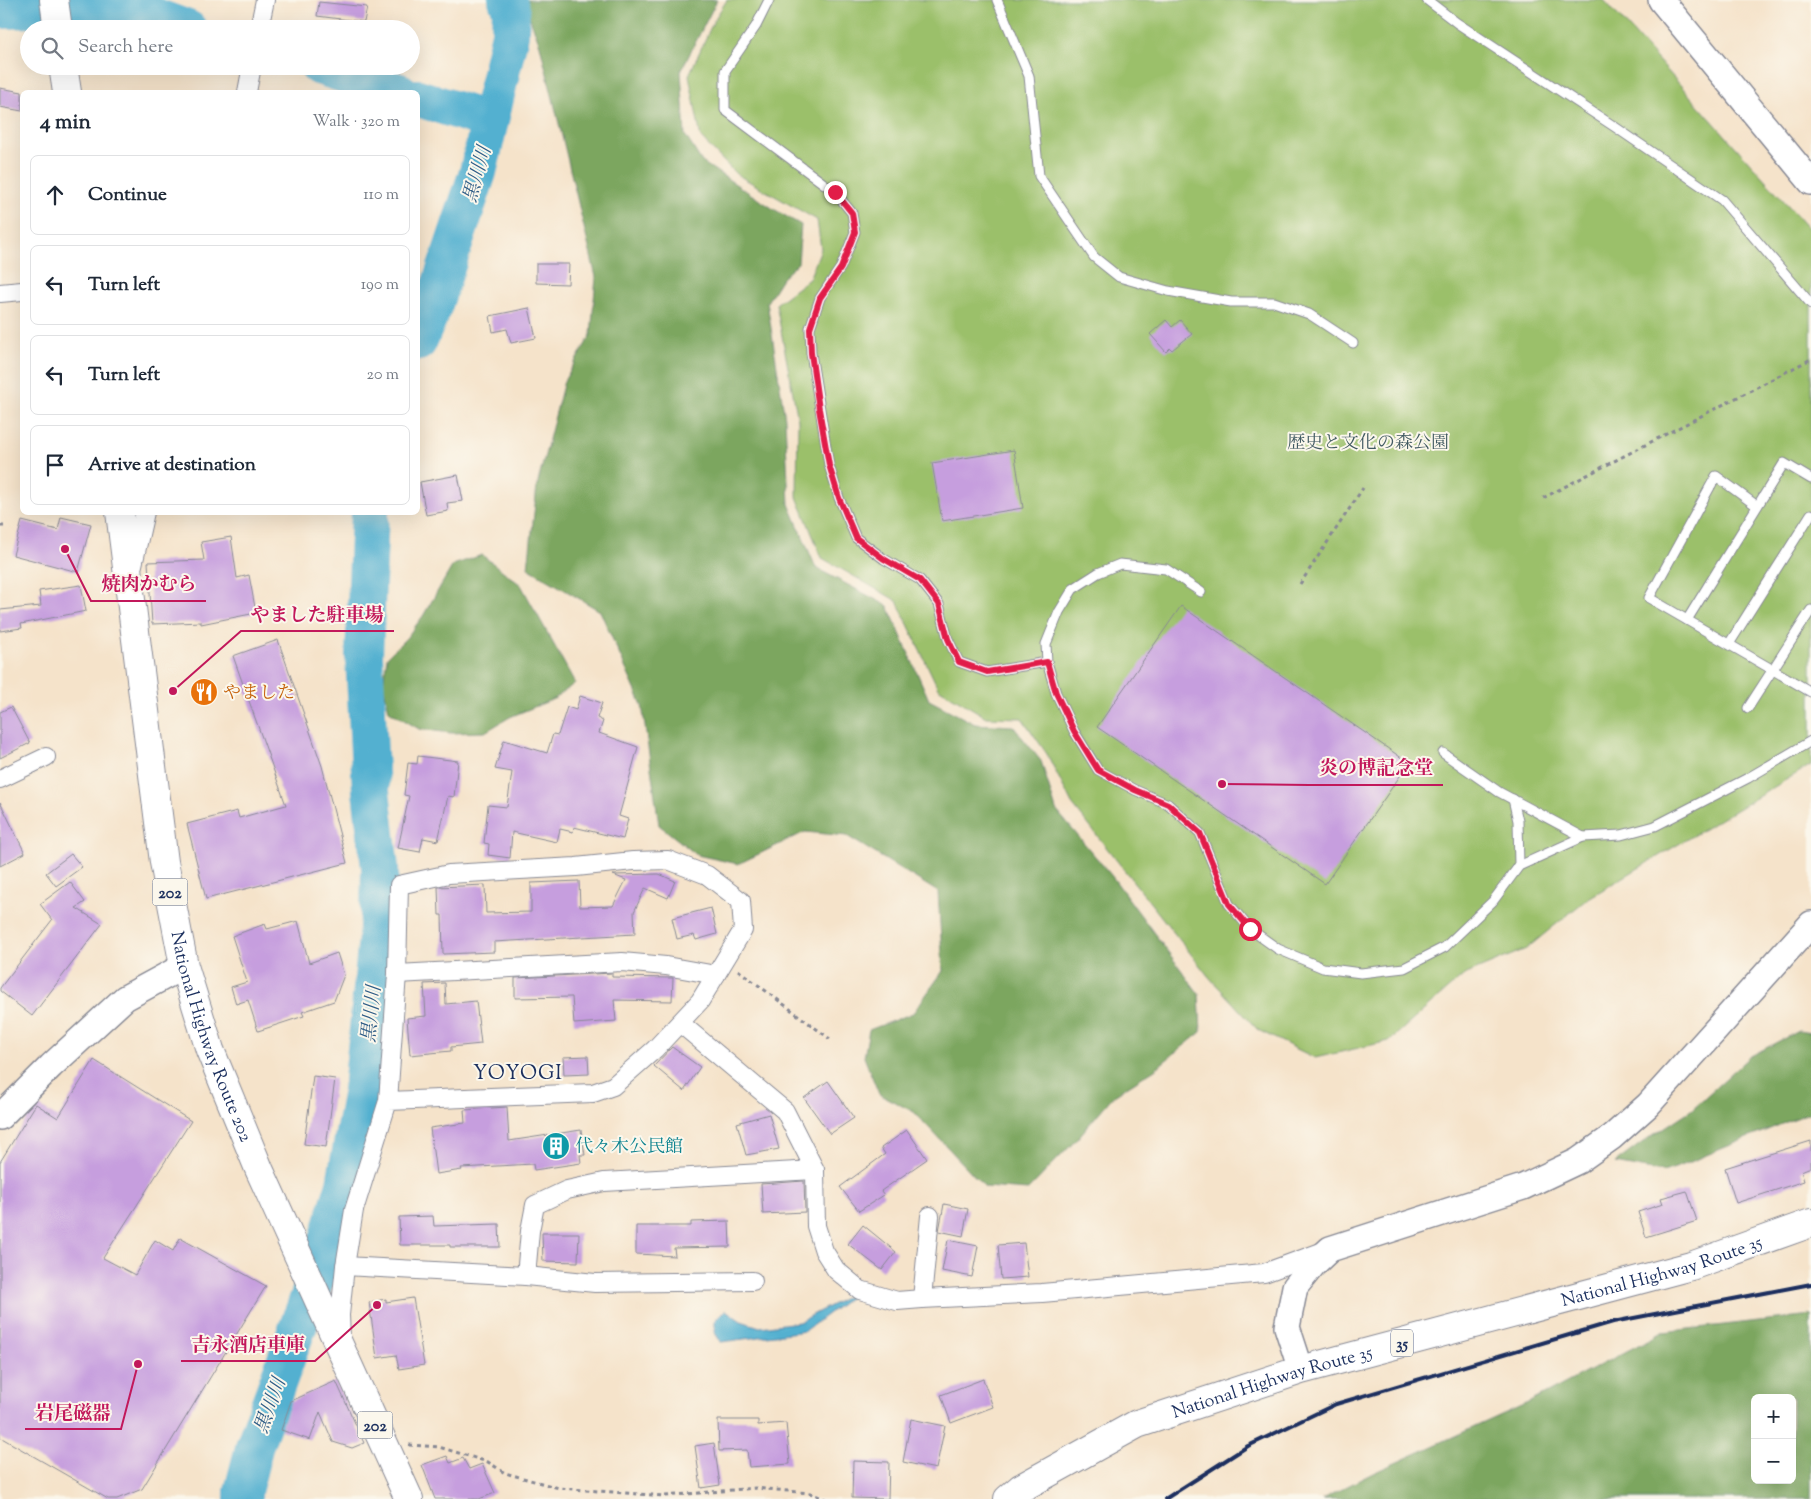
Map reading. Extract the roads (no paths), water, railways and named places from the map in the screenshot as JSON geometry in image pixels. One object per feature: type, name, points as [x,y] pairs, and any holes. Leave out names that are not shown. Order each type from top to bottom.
[{"type":"highway","points":[[54,0],[57,20]]},
{"type":"highway","name":"National Highway Route 202","points":[[120,515],[164,862],[184,966],[210,1050],[296,1252],[409,1499]]},
{"type":"highway","name":"National Highway Route 35","points":[[1008,1499],[1021,1488],[1137,1424],[1300,1370],[1691,1266],[1811,1223]]},
{"type":"street","points":[[261,20],[265,0]]},
{"type":"street","points":[[1661,0],[1811,182]]},
{"type":"street","points":[[247,90],[250,75]]},
{"type":"street","points":[[0,293],[20,291]]},
{"type":"street","points":[[129,581],[144,515]]},
{"type":"street","points":[[0,779],[46,756]]},
{"type":"street","points":[[342,1351],[340,1314],[354,1210],[388,1101],[397,974],[399,885],[449,874],[668,860],[707,875],[742,901],[743,930],[700,1001],[655,1049],[613,1086],[594,1093],[388,1101]]},
{"type":"street","points":[[680,1023],[785,1111],[815,1170],[816,1226],[824,1251],[836,1270],[860,1290],[897,1301],[1042,1293],[1264,1273],[1330,1249],[1524,1187],[1578,1161],[1612,1137],[1648,1106],[1811,924]]},
{"type":"street","points":[[397,974],[622,962],[666,966],[716,975]]},
{"type":"street","points":[[4,1105],[125,998],[184,966]]},
{"type":"street","points":[[526,1276],[530,1231],[535,1205],[566,1190],[604,1182],[815,1170]]},
{"type":"street","points":[[922,1299],[930,1216]]},
{"type":"street","points":[[1300,1370],[1287,1327],[1294,1288],[1313,1265],[1330,1249]]},
{"type":"street","points":[[345,1266],[526,1276],[595,1283],[754,1280]]},
{"type":"lane","points":[[769,0],[756,26],[725,71],[725,110],[835,192],[852,213],[855,232],[841,268],[820,298],[810,328],[811,353],[819,409],[829,465],[839,498],[856,538],[884,559],[920,580],[939,604],[948,639],[959,662],[987,672],[1047,662]]},
{"type":"lane","points":[[997,0],[1029,76],[1039,176],[1094,257],[1119,277],[1168,291],[1231,302],[1274,302],[1309,314],[1353,343]]},
{"type":"lane","points":[[1427,0],[1457,23],[1722,200],[1811,304]]},
{"type":"lane","points":[[1687,620],[1784,463],[1811,479]]},
{"type":"lane","points":[[1757,506],[1716,476],[1649,598],[1811,692]]},
{"type":"lane","points":[[1729,644],[1811,514]]},
{"type":"lane","points":[[1200,592],[1166,569],[1120,564],[1098,573],[1073,589],[1059,612],[1046,644],[1047,662],[1056,693],[1074,731],[1098,770],[1135,790],[1168,804],[1200,833],[1229,904],[1250,929],[1278,948],[1323,968],[1361,973],[1404,968],[1445,947],[1493,901],[1519,866],[1583,836],[1621,835],[1655,826],[1748,778],[1811,741]]},
{"type":"lane","points":[[1748,708],[1811,610]]},
{"type":"lane","points":[[1443,754],[1499,792],[1583,836]]},
{"type":"lane","points":[[1513,799],[1518,821],[1519,866]]},
{"type":"water","points":[[860,1290],[805,1331],[721,1342],[715,1333],[715,1320],[725,1310],[741,1321],[760,1327],[799,1322]]},
{"type":"waterway","name":"黒川川","points":[[420,337],[433,307],[478,172],[510,34],[511,10],[507,0]]},
{"type":"waterway","points":[[0,10],[92,11],[153,16],[164,20]]},
{"type":"waterway","points":[[346,75],[394,90]]},
{"type":"waterway","points":[[420,99],[490,121]]},
{"type":"waterway","name":"黒川川","points":[[243,1499],[243,1491],[255,1444],[317,1275],[345,1184],[362,1090],[379,917],[380,868],[371,791],[364,656],[370,515]]},
{"type":"railway","points":[[1165,1499],[1248,1446],[1336,1404],[1613,1322],[1811,1284]]},
{"type":"place","name":"焼肉かむら","points":[[65,549]]},
{"type":"place","name":"やました駐車場","points":[[173,691]]},
{"type":"place","name":"やました","points":[[204,692]]},
{"type":"place","name":"炎の博記念堂","points":[[1222,784]]},
{"type":"place","name":"代々木公民館","points":[[556,1146]]},
{"type":"place","name":"吉永酒店車庫","points":[[377,1305]]},
{"type":"place","name":"岩尾磁器","points":[[138,1364]]},
{"type":"district","name":"YOYOGI","points":[[518,1072]]},
{"type":"park label","name":"歴史と文化の森公園","points":[[1368,442]]}]
